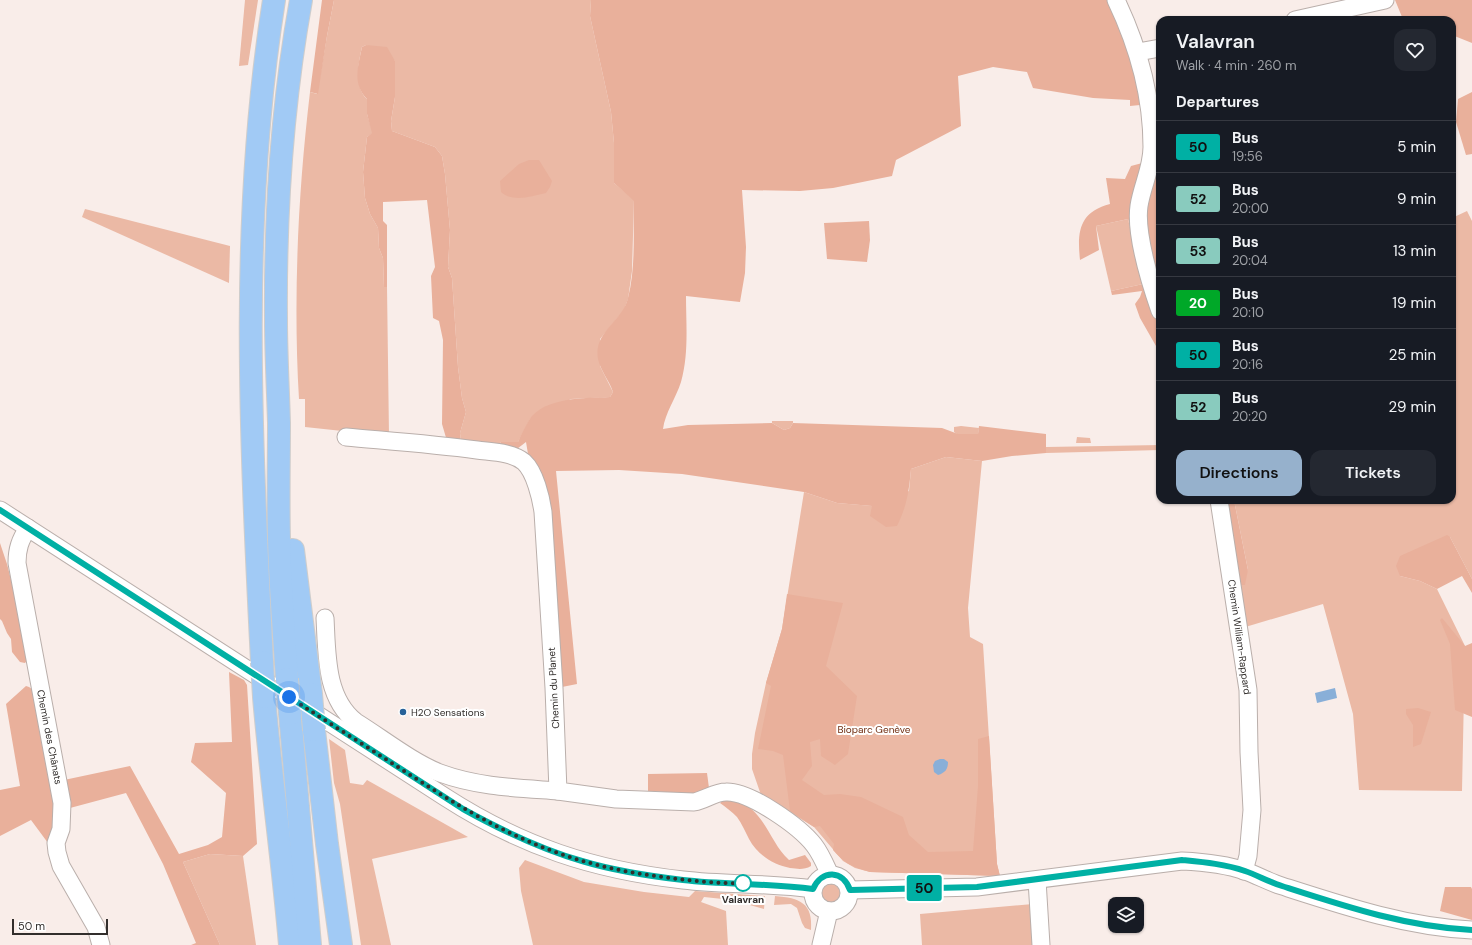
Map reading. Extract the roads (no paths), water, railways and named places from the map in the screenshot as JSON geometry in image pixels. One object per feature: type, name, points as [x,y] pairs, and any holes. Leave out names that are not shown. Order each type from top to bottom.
[{"type":"highway","points":[[274,0],[264,70],[257,139],[252,209],[250,279],[251,417],[262,662],[271,779],[279,945]]},
{"type":"highway","points":[[301,0],[286,108],[278,225],[276,319],[279,422],[279,541],[287,679],[310,945]]},
{"type":"highway","points":[[279,422],[329,858],[341,945]]},
{"type":"highway","points":[[271,779],[286,895],[290,945]]},
{"type":"street","points":[[1116,0],[1138,52],[1148,98],[1152,148],[1148,176],[1139,207],[1139,224],[1146,263],[1156,300]]},
{"type":"street","points":[[1313,16],[1386,0]]},
{"type":"street","points":[[1138,52],[1156,49]]},
{"type":"street","name":"Chemin du Planet","points":[[346,437],[440,445],[504,454],[524,462],[529,469],[538,486],[543,512],[554,688],[558,791]]},
{"type":"street","name":"Chemin William-Rappard","points":[[1220,504],[1248,690],[1252,810],[1248,856],[1244,871]]},
{"type":"street","points":[[0,510],[444,797],[506,832],[550,850],[609,868],[685,880],[775,885],[813,889]]},
{"type":"street","name":"Chemin des Chânats","points":[[28,528],[18,548],[17,563],[62,803],[61,829],[56,843],[57,852],[61,866],[96,927],[97,943]]},
{"type":"street","points":[[325,618],[330,678],[342,707],[356,722],[420,763],[440,772],[477,783],[558,791],[616,799],[694,802],[720,793],[731,792],[766,807],[798,828],[820,853],[830,874]]},
{"type":"street","points":[[850,890],[977,887],[1182,860],[1244,871],[1279,885],[1363,911],[1449,929],[1472,930]]},
{"type":"street","points":[[830,874],[840,877],[848,885],[850,890],[849,900],[843,907],[839,910],[829,912],[818,906],[813,895],[813,889],[819,879],[830,874]]},
{"type":"street","points":[[1037,880],[1041,945]]},
{"type":"street","points":[[820,945],[829,912]]},
{"type":"water","points":[[1335,688],[1337,698],[1317,703],[1315,693]]},
{"type":"water","points":[[944,759],[948,762],[948,764],[947,769],[938,775],[934,772],[933,765],[935,761]]},
{"type":"place","name":"H2O Sensations","points":[[403,712]]},
{"type":"place","name":"Valavran","points":[[743,883]]},
{"type":"park label","name":"Bioparc Genève","points":[[874,729]]}]
